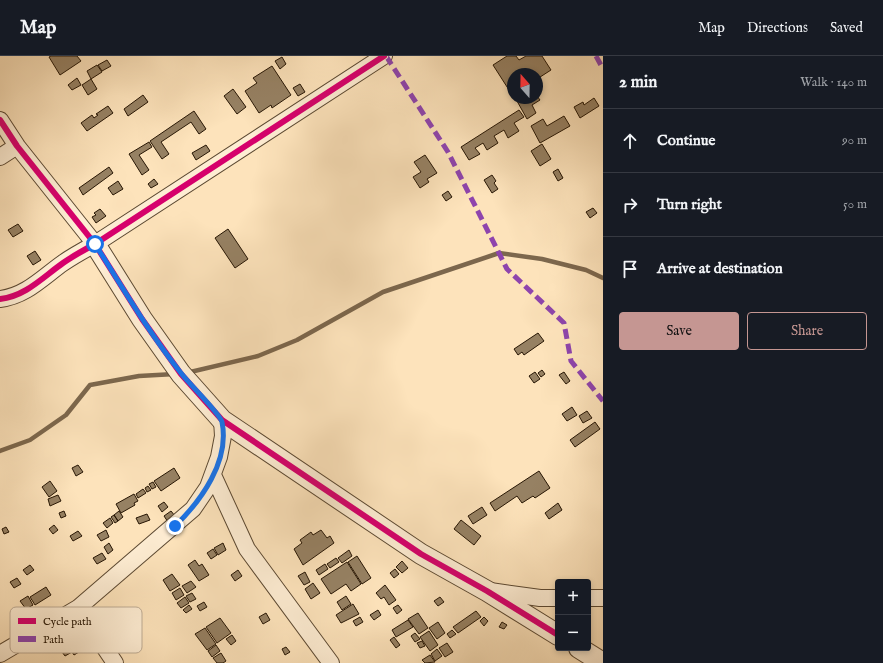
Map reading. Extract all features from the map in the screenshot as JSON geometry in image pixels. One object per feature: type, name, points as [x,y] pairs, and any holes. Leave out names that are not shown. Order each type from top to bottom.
[{"type":"street","points":[[0,299],[8,298],[36,285],[63,263],[95,244],[384,56]]},
{"type":"street","points":[[0,120],[17,146],[95,244],[142,319],[181,374],[222,420],[421,554],[487,591],[555,633]]},
{"type":"street","points":[[0,157],[17,146]]},
{"type":"street","points":[[79,607],[193,509],[208,487],[219,457],[223,436],[222,420]]},
{"type":"street","points":[[213,474],[247,549],[331,663]]},
{"type":"street","points":[[487,591],[540,598],[555,598]]},
{"type":"street","points":[[591,598],[603,598]]},
{"type":"street","points":[[0,654],[10,648]]},
{"type":"street","points":[[584,651],[603,663]]},
{"type":"street","points":[[108,653],[115,663]]},
{"type":"building","points":[[77,56],[81,61],[60,75],[49,57]]},
{"type":"building","points":[[507,56],[516,56],[519,60],[526,56],[542,56],[551,70],[543,75],[543,68],[507,68],[507,87],[493,65]]},
{"type":"building","points":[[282,57],[286,64],[280,69],[275,61]]},
{"type":"building","points":[[107,60],[111,66],[102,71],[98,65]]},
{"type":"building","points":[[97,65],[102,72],[91,79],[87,71]]},
{"type":"building","points":[[272,66],[291,95],[272,108],[271,105],[259,113],[245,91],[257,83],[253,78]]},
{"type":"building","points":[[77,78],[81,85],[72,90],[68,85]]},
{"type":"building","points":[[91,79],[97,89],[88,95],[82,85]]},
{"type":"building","points":[[300,84],[305,92],[298,96],[293,88]]},
{"type":"building","points":[[233,89],[246,107],[237,114],[224,96]]},
{"type":"building","points":[[143,95],[148,102],[128,116],[124,109]]},
{"type":"building","points":[[594,98],[599,106],[580,118],[574,107],[583,102],[584,105]]},
{"type":"building","points":[[519,104],[534,104],[532,105],[536,113],[527,119]]},
{"type":"building","points":[[108,106],[113,113],[87,131],[81,123],[92,115],[94,118],[98,115],[96,114]]},
{"type":"building","points":[[519,110],[524,117],[514,123],[519,131],[508,138],[504,130],[494,136],[498,143],[487,150],[483,143],[475,148],[480,154],[469,160],[461,147]]},
{"type":"building","points":[[194,111],[206,129],[199,134],[191,122],[161,142],[169,154],[162,159],[150,141]]},
{"type":"building","points":[[564,116],[570,126],[540,143],[531,126],[543,119],[547,126]]},
{"type":"building","points":[[149,142],[152,147],[139,155],[149,170],[142,175],[129,154]]},
{"type":"building","points":[[542,144],[551,159],[540,166],[531,151]]},
{"type":"building","points":[[206,145],[210,151],[196,160],[192,153]]},
{"type":"building","points":[[425,155],[437,173],[427,179],[429,182],[420,188],[413,177],[421,172],[414,162]]},
{"type":"building","points":[[109,167],[113,173],[83,195],[79,188]]},
{"type":"building","points":[[558,169],[563,178],[558,181],[553,172]]},
{"type":"building","points":[[492,175],[496,181],[494,183],[498,189],[492,193],[484,180]]},
{"type":"building","points":[[154,179],[158,184],[151,188],[148,184]]},
{"type":"building","points":[[118,181],[123,189],[113,195],[108,188]]},
{"type":"building","points":[[448,191],[452,197],[446,201],[442,195]]},
{"type":"building","points":[[593,208],[597,213],[590,218],[586,212]]},
{"type":"building","points":[[100,209],[106,216],[96,223],[92,217],[96,215],[94,213]]},
{"type":"building","points":[[18,224],[23,231],[13,237],[8,230]]},
{"type":"building","points":[[228,229],[248,259],[235,268],[215,238]]},
{"type":"building","points":[[35,251],[41,260],[33,265],[27,256]]},
{"type":"building","points":[[538,333],[544,341],[524,355],[522,352],[518,355],[514,349]]},
{"type":"building","points":[[542,370],[545,374],[541,377],[538,373]]},
{"type":"building","points":[[535,372],[540,379],[534,383],[529,376]]},
{"type":"building","points":[[564,372],[570,381],[566,384],[559,375]]},
{"type":"building","points":[[572,407],[577,415],[567,421],[562,414]]},
{"type":"building","points":[[587,411],[592,418],[583,423],[579,416]]},
{"type":"building","points":[[595,422],[600,429],[575,447],[570,440]]},
{"type":"building","points":[[78,465],[83,472],[76,476],[72,468]]},
{"type":"building","points":[[174,468],[180,478],[161,491],[154,481]]},
{"type":"building","points":[[539,471],[550,488],[535,498],[533,496],[522,503],[517,496],[495,511],[490,503]]},
{"type":"building","points":[[50,481],[57,491],[49,497],[42,487]]},
{"type":"building","points":[[153,482],[156,487],[152,489],[149,484]]},
{"type":"building","points":[[148,486],[151,490],[147,492],[145,488]]},
{"type":"building","points":[[143,489],[146,493],[138,498],[136,494]]},
{"type":"building","points":[[134,494],[138,501],[134,503],[135,505],[121,513],[116,504]]},
{"type":"building","points":[[58,495],[61,501],[50,506],[48,499]]},
{"type":"building","points":[[164,502],[168,507],[162,512],[158,506]]},
{"type":"building","points":[[558,503],[562,510],[549,519],[545,513]]},
{"type":"building","points":[[482,507],[487,515],[473,524],[468,516]]},
{"type":"building","points":[[64,511],[66,516],[61,518],[59,513]]},
{"type":"building","points":[[119,511],[123,517],[118,521],[114,515]]},
{"type":"building","points":[[171,511],[175,516],[168,522],[164,516]]},
{"type":"building","points":[[147,514],[150,520],[139,524],[136,518]]},
{"type":"building","points":[[114,515],[118,521],[115,523],[111,517]]},
{"type":"building","points":[[110,518],[113,523],[107,528],[103,523]]},
{"type":"building","points":[[461,520],[481,536],[474,545],[454,529]]},
{"type":"building","points":[[54,525],[58,530],[53,534],[49,529]]},
{"type":"building","points":[[6,527],[9,532],[4,534],[2,529]]},
{"type":"building","points":[[106,530],[109,537],[101,541],[97,535]]},
{"type":"building","points":[[321,530],[327,538],[330,536],[334,543],[303,565],[294,549],[302,543],[300,540],[311,532],[313,535]]},
{"type":"building","points":[[78,531],[82,536],[73,541],[70,536]]},
{"type":"building","points":[[109,543],[113,550],[108,554],[104,547]]},
{"type":"building","points":[[223,543],[226,550],[218,555],[214,548]]},
{"type":"building","points":[[213,549],[217,555],[211,559],[207,553]]},
{"type":"building","points":[[349,550],[352,556],[342,563],[338,558]]},
{"type":"building","points":[[102,553],[106,559],[97,564],[93,558]]},
{"type":"building","points":[[357,556],[371,578],[362,584],[348,562]]},
{"type":"building","points":[[336,558],[339,562],[330,568],[327,564]]},
{"type":"building","points":[[195,560],[199,566],[202,564],[209,575],[199,581],[188,565]]},
{"type":"building","points":[[402,561],[408,568],[402,573],[396,567]]},
{"type":"building","points":[[347,562],[361,584],[351,591],[346,584],[331,594],[321,579]]},
{"type":"building","points":[[325,564],[328,569],[319,575],[316,570]]},
{"type":"building","points":[[30,565],[34,570],[27,575],[23,570]]},
{"type":"building","points":[[395,569],[399,574],[394,578],[390,573]]},
{"type":"building","points":[[238,570],[242,576],[235,581],[231,575]]},
{"type":"building","points":[[305,572],[310,582],[304,585],[298,576]]},
{"type":"building","points":[[172,574],[180,585],[170,591],[163,580]]},
{"type":"building","points":[[17,578],[21,584],[14,588],[10,582]]},
{"type":"building","points":[[191,581],[196,587],[187,593],[182,586]]},
{"type":"building","points":[[313,583],[320,593],[311,599],[305,589]]},
{"type":"building","points":[[385,585],[396,600],[389,605],[384,597],[381,599],[376,593]]},
{"type":"building","points":[[46,587],[51,595],[35,605],[30,597]]},
{"type":"building","points":[[180,588],[184,595],[176,600],[172,593]]},
{"type":"building","points":[[192,593],[196,599],[190,602],[186,596]]},
{"type":"building","points":[[28,596],[33,605],[24,607],[20,601]]},
{"type":"building","points":[[346,596],[351,604],[342,610],[337,602]]},
{"type":"building","points":[[185,597],[189,603],[181,608],[177,603]]},
{"type":"building","points":[[440,597],[444,602],[438,606],[434,601]]},
{"type":"building","points":[[204,602],[207,607],[200,611],[197,606]]},
{"type":"building","points":[[353,604],[359,614],[341,623],[336,615]]},
{"type":"building","points":[[189,605],[192,609],[186,613],[183,610]]},
{"type":"building","points":[[398,605],[402,610],[397,614],[393,608]]},
{"type":"building","points":[[378,610],[381,615],[374,620],[370,615]]},
{"type":"building","points":[[476,611],[481,617],[458,633],[453,627]]},
{"type":"building","points":[[266,613],[270,620],[263,624],[259,617]]},
{"type":"building","points":[[418,613],[428,628],[419,634],[408,619]]},
{"type":"building","points":[[360,617],[363,622],[356,626],[353,621]]},
{"type":"building","points":[[484,617],[488,621],[484,626],[480,621]]},
{"type":"building","points":[[220,618],[231,633],[217,643],[206,627]]},
{"type":"building","points":[[408,620],[413,627],[396,637],[392,630]]},
{"type":"building","points":[[438,622],[445,633],[437,639],[429,628]]},
{"type":"building","points":[[502,622],[507,625],[504,629],[499,627]]},
{"type":"building","points":[[205,628],[216,644],[207,650],[195,634]]},
{"type":"building","points":[[452,630],[456,634],[450,638],[447,634]]},
{"type":"building","points":[[429,631],[438,645],[430,651],[420,637]]},
{"type":"building","points":[[415,633],[420,639],[415,642],[411,636]]},
{"type":"building","points":[[232,635],[236,641],[231,645],[226,639]]},
{"type":"building","points":[[394,637],[400,645],[396,648],[390,640]]},
{"type":"building","points":[[422,641],[425,646],[420,648],[417,643]]},
{"type":"building","points":[[447,643],[453,652],[445,657],[439,648]]},
{"type":"building","points":[[216,645],[220,651],[212,657],[208,651]]},
{"type":"building","points":[[286,647],[290,652],[285,655],[282,649]]},
{"type":"building","points":[[437,649],[442,656],[435,661],[431,654]]},
{"type":"building","points":[[63,653],[70,653],[65,656]]},
{"type":"building","points":[[221,653],[226,661],[223,663],[217,663],[213,658]]},
{"type":"building","points":[[430,655],[435,662],[425,663],[422,660]]},
{"type":"waterway","points":[[186,373],[258,356],[297,340],[383,292],[499,253],[542,259],[586,270],[603,278]]},
{"type":"waterway","points":[[0,451],[30,440],[66,415],[90,385],[139,376],[175,374]]},
{"type":"marked path","points":[[386,56],[448,152],[507,269],[564,323],[571,361],[603,401]]},
{"type":"marked path","points":[[596,56],[603,69]]},
{"type":"cycle path","points":[[0,299],[18,294],[34,285],[67,260],[95,244],[384,56]]},
{"type":"cycle path","points":[[0,120],[17,146],[95,244],[142,319],[181,374],[222,420],[421,554],[487,591],[555,633]]},
{"type":"route","points":[[95,244],[142,319],[181,374],[222,420],[223,436],[219,457],[208,487],[193,509],[175,526]]}]
